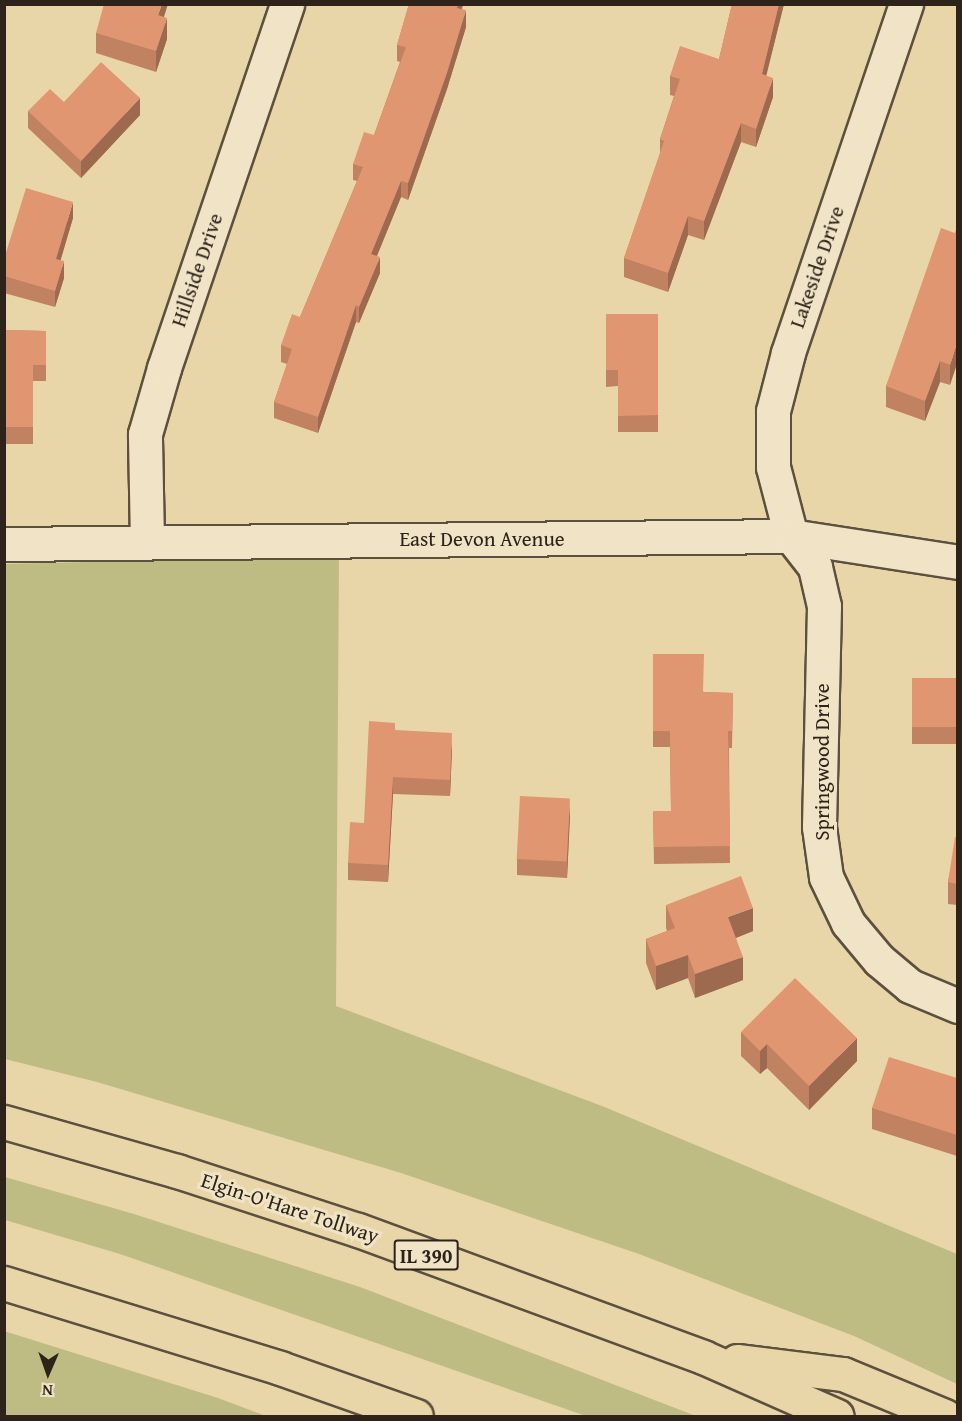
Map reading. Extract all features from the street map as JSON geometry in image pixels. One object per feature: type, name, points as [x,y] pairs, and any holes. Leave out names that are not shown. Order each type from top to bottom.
[{"type":"highway","name":"Elgin-O'Hare Tollway","points":[[4,1122],[177,1171],[358,1230],[703,1357],[837,1416]]},
{"type":"highway","points":[[4,1283],[280,1368],[416,1416]]},
{"type":"highway","points":[[703,1357],[843,1374],[945,1416]]},
{"type":"street","name":"Hillside Drive","points":[[147,542],[146,434],[164,368],[287,4]]},
{"type":"street","name":"Lakeside Drive","points":[[790,536],[773,467],[773,411],[788,353],[906,4]]},
{"type":"street","name":"East Devon Avenue","points":[[4,544],[790,536],[957,562]]},
{"type":"street","name":"Springwood Drive","points":[[790,536],[815,567],[824,606],[819,827],[826,877],[848,923],[879,960],[910,986],[957,1006]]},
{"type":"shaded area","points":[[339,556],[336,1006],[602,1106],[957,1254],[957,1384],[854,1336],[639,1254],[401,1173],[97,1082],[5,1059],[5,564]]},
{"type":"shaded area","points":[[5,1177],[134,1214],[360,1287],[696,1416],[586,1416],[120,1254],[5,1220]]},
{"type":"shaded area","points":[[4,1331],[218,1398],[266,1416],[5,1416]]},
{"type":"building","points":[[104,4],[162,4],[158,15],[167,18],[156,51],[96,33]]},
{"type":"building","points":[[409,4],[458,4],[457,8],[466,10],[447,73],[408,183],[401,181],[371,254],[380,257],[359,307],[356,305],[318,417],[274,402],[292,349],[281,345],[292,314],[300,317],[363,167],[353,164],[364,132],[374,135],[406,47],[397,45]]},
{"type":"building","points":[[732,4],[779,4],[762,74],[773,78],[756,129],[741,123],[704,221],[688,216],[668,273],[624,258],[664,141],[660,139],[680,79],[670,76],[680,46],[719,59]]},
{"type":"building","points":[[101,62],[140,98],[81,161],[28,111],[50,89],[64,102]]},
{"type":"building","points":[[26,188],[73,202],[56,259],[64,261],[55,291],[4,276],[4,259]]},
{"type":"building","points":[[957,226],[957,343],[950,365],[940,361],[925,401],[886,386],[941,228],[955,233]]},
{"type":"building","points":[[606,314],[658,314],[658,415],[618,416],[618,370],[606,370]]},
{"type":"building","points":[[4,330],[46,331],[46,365],[33,365],[33,427],[4,427]]},
{"type":"building","points":[[653,654],[704,654],[703,692],[733,693],[732,731],[728,731],[730,846],[654,847],[653,811],[671,811],[670,731],[653,731]]},
{"type":"building","points":[[912,678],[957,678],[957,727],[912,727]]},
{"type":"building","points":[[369,721],[395,723],[395,730],[452,733],[450,780],[393,777],[388,865],[348,863],[350,822],[364,823]]},
{"type":"building","points":[[520,796],[570,799],[567,862],[517,859]]},
{"type":"building","points":[[955,837],[957,838],[957,884],[948,882]]},
{"type":"building","points":[[741,876],[753,908],[728,917],[743,957],[695,974],[688,955],[656,966],[646,939],[675,928],[666,905]]},
{"type":"building","points":[[795,978],[857,1038],[809,1086],[767,1044],[760,1051],[741,1032]]},
{"type":"building","points":[[889,1057],[957,1078],[957,1135],[872,1108]]}]
